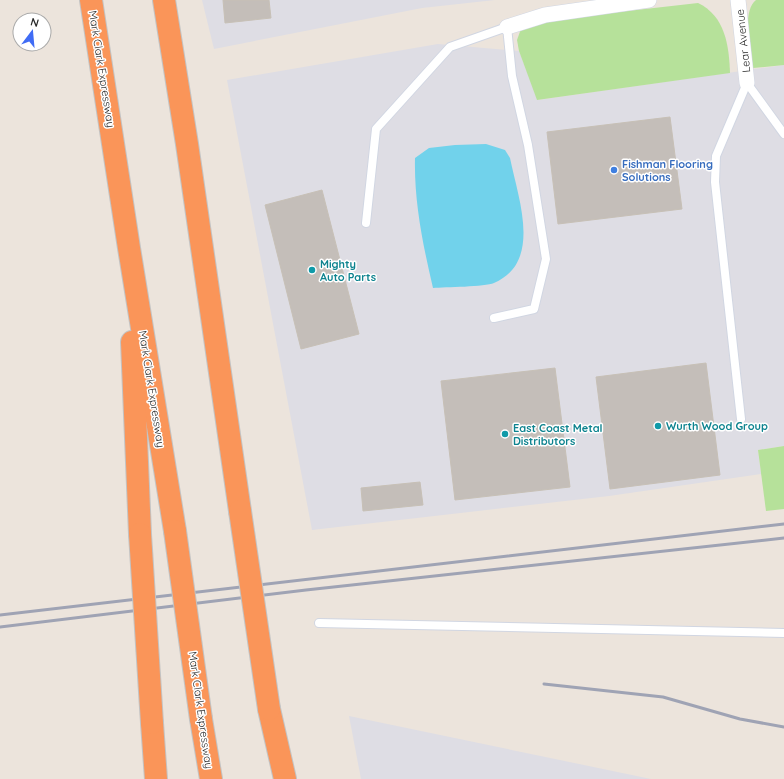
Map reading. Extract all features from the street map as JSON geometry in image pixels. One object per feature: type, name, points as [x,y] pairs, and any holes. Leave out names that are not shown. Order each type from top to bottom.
[{"type":"highway","name":"Mark Clark Expressway","points":[[91,0],[129,248],[175,530],[201,719],[211,779]]},
{"type":"highway","points":[[164,0],[187,144],[279,779]]},
{"type":"highway","points":[[129,248],[140,534],[156,779]]},
{"type":"highway","points":[[269,710],[285,779]]},
{"type":"street","points":[[507,27],[545,16],[649,0]]},
{"type":"street","name":"Lear Avenue","points":[[738,0],[748,83]]},
{"type":"lane","points":[[366,223],[376,129],[450,47],[507,27],[512,76],[528,145],[546,259],[534,309],[494,318]]},
{"type":"lane","points":[[748,83],[784,134]]},
{"type":"lane","points":[[740,419],[715,182],[716,156],[748,83]]},
{"type":"lane","points":[[319,623],[784,633]]},
{"type":"shaded area","points":[[202,0],[495,0],[422,8],[214,49]]},
{"type":"shaded area","points":[[438,44],[519,51],[538,100],[784,65],[784,446],[758,450],[761,474],[609,496],[312,530],[227,80]]},
{"type":"shaded area","points":[[349,716],[651,779],[361,779]]},
{"type":"green space","points":[[756,0],[784,0],[784,65],[753,68],[748,22],[751,6]]},
{"type":"green space","points":[[698,3],[714,15],[720,23],[727,42],[730,73],[537,100],[519,51],[517,40],[522,26],[601,14]]},
{"type":"green space","points":[[784,446],[784,509],[766,511],[758,450]]},
{"type":"water","points":[[486,144],[505,150],[510,158],[518,191],[523,228],[523,245],[518,260],[509,273],[494,283],[474,286],[433,288],[418,207],[415,158],[429,148]]},
{"type":"building","points":[[223,0],[269,0],[271,18],[225,23]]},
{"type":"building","name":"Fishman Flooring Solutions","points":[[670,117],[682,209],[558,224],[547,132]]},
{"type":"building","name":"Mighty Auto Parts","points":[[322,190],[359,334],[301,349],[265,205]]},
{"type":"building","name":"Wurth Wood Group","points":[[706,363],[720,475],[610,489],[596,377]]},
{"type":"building","name":"East Coast Metal Distributors","points":[[555,368],[570,487],[455,500],[441,381]]},
{"type":"building","points":[[420,482],[423,505],[363,511],[361,488]]},
{"type":"railway","points":[[0,615],[784,524]]},
{"type":"railway","points":[[0,627],[306,590],[784,538]]},
{"type":"railway","points":[[544,684],[663,697],[740,719],[784,727]]},
{"type":"place","name":"Fishman Flooring Solutions","points":[[614,170]]},
{"type":"place","name":"Mighty Auto Parts","points":[[312,270]]},
{"type":"place","name":"Wurth Wood Group","points":[[658,426]]},
{"type":"place","name":"East Coast Metal Distributors","points":[[505,434]]}]
